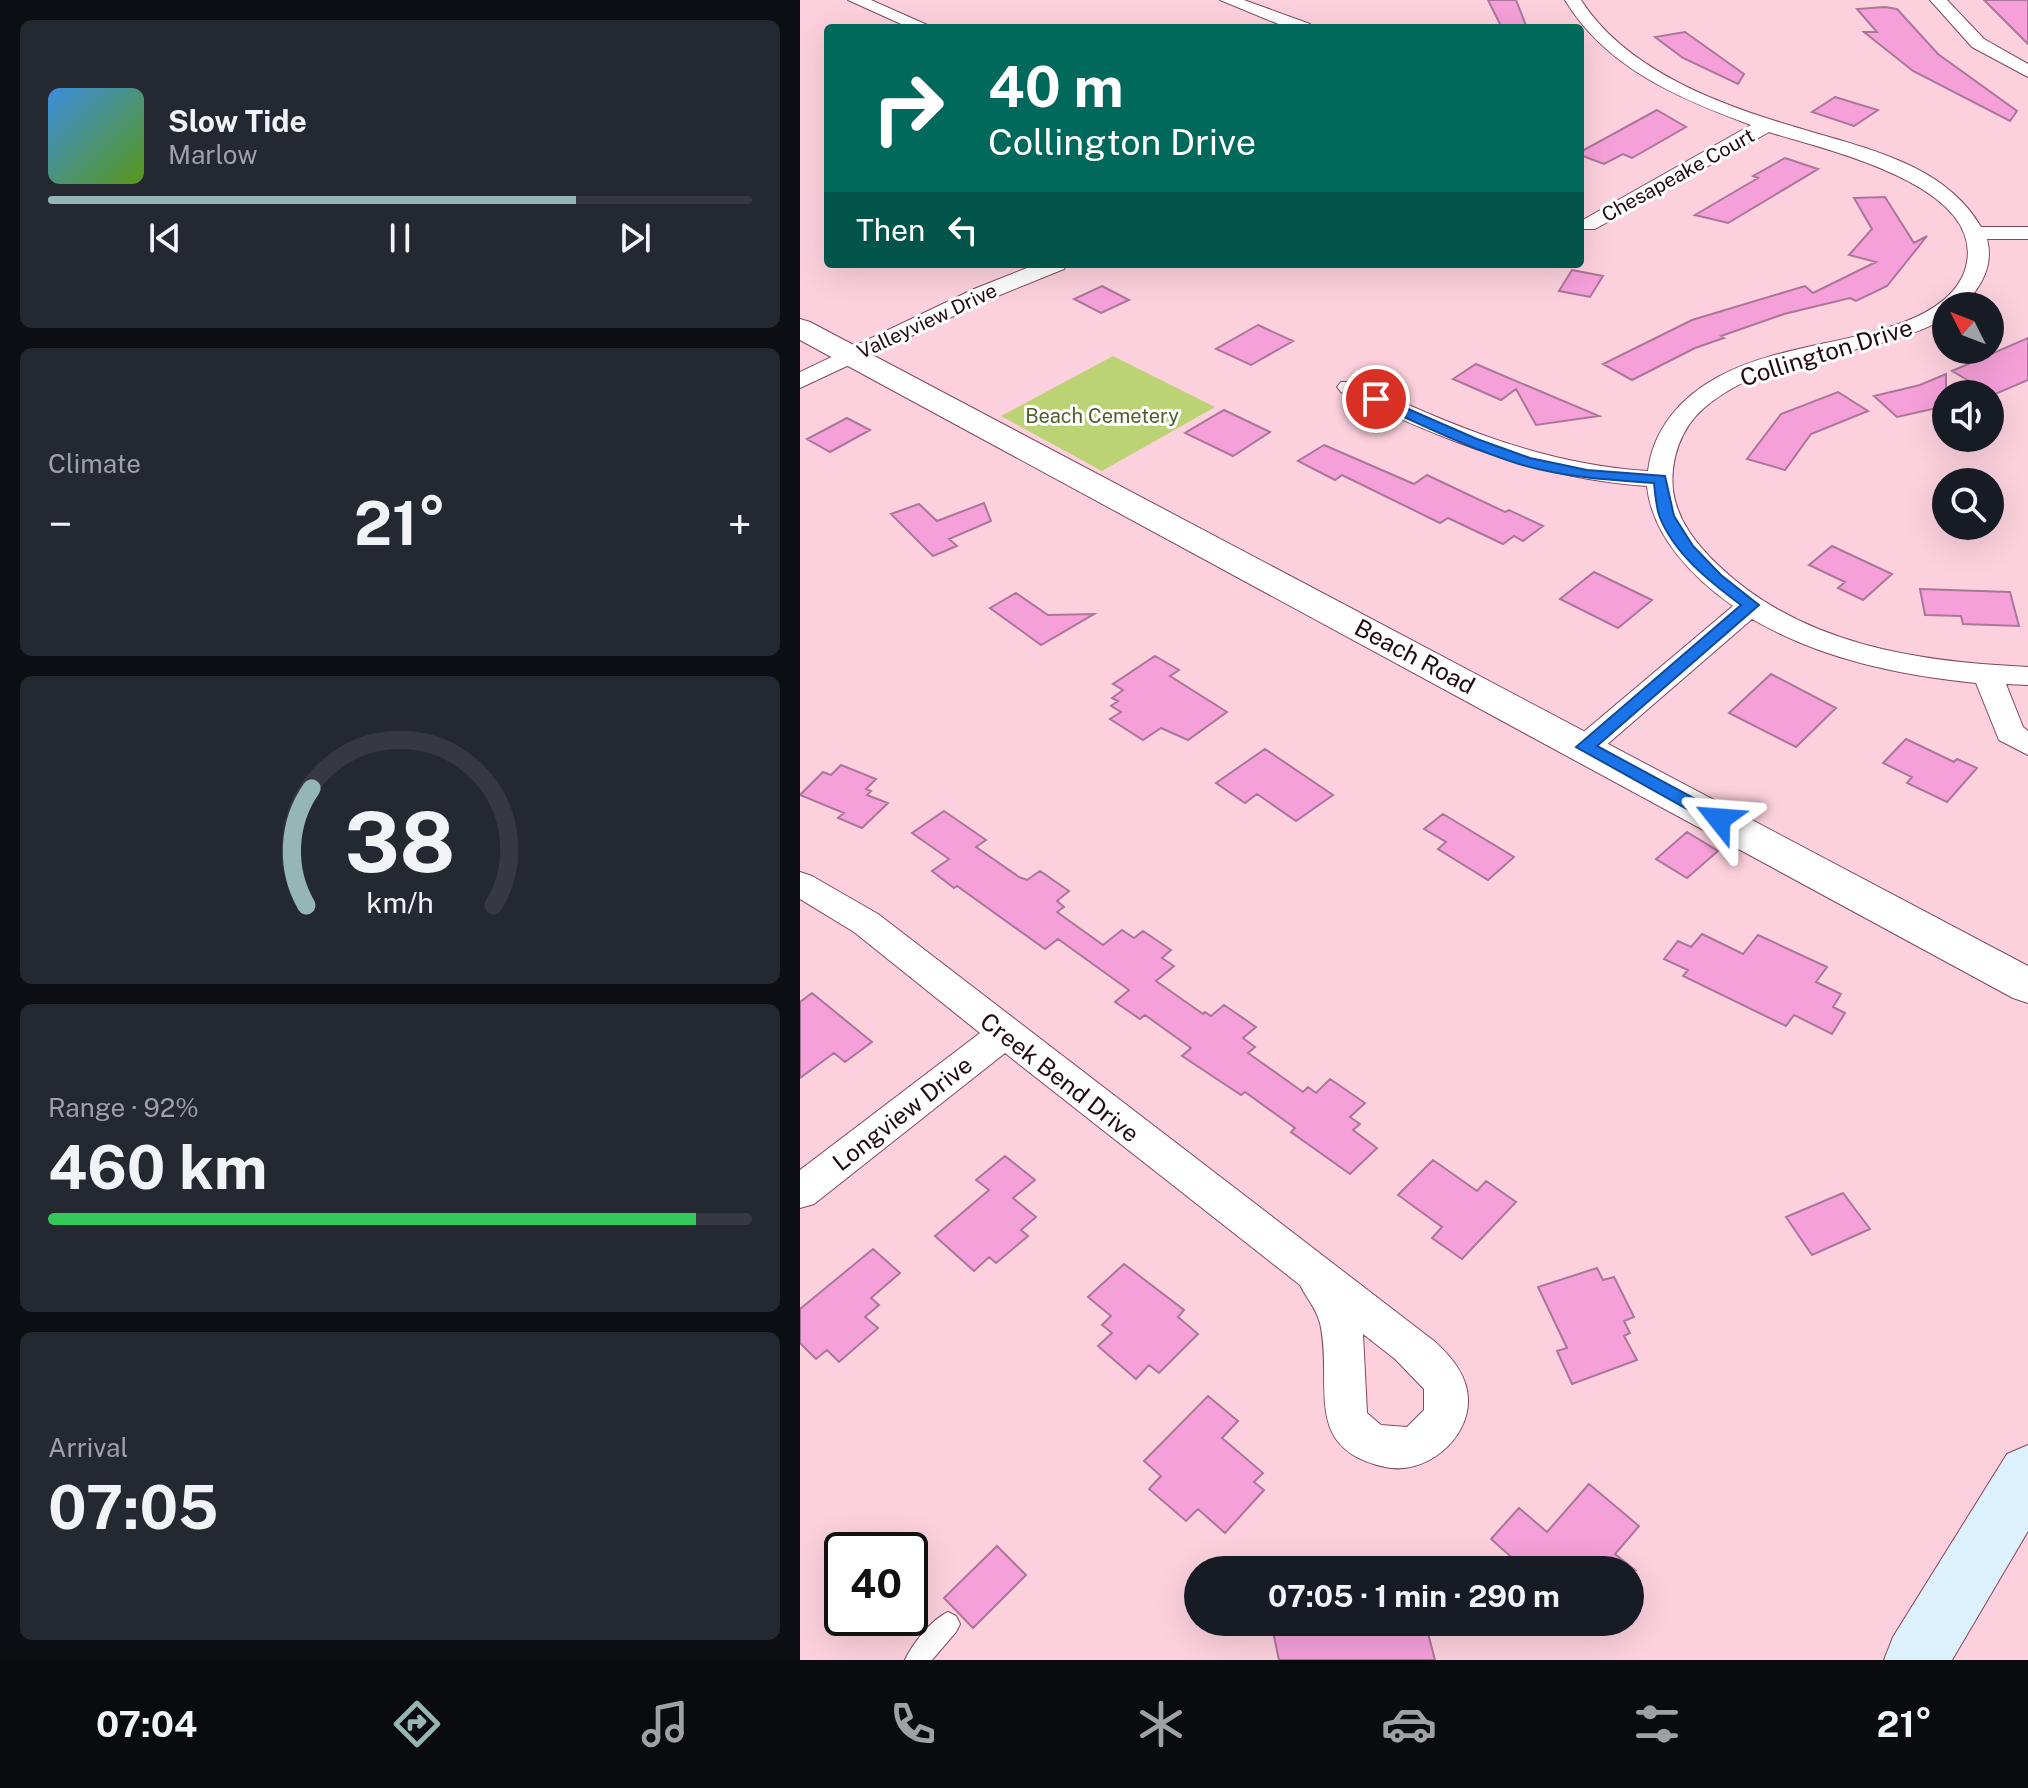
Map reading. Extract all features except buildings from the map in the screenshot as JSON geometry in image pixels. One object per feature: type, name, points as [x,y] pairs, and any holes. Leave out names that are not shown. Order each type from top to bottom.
[{"type":"main road","points":[[1916,1660],[2028,1474]]},
{"type":"street","points":[[856,0],[915,24]]},
{"type":"street","points":[[1228,0],[1293,24]]},
{"type":"street","points":[[1573,0],[1605,39],[1644,68],[1699,97],[1768,124],[1859,153],[1920,179],[1960,211],[1974,233],[2028,233]]},
{"type":"street","points":[[1938,0],[1978,43],[2028,72]]},
{"type":"street","name":"Chesapeake Court","points":[[1588,225],[1768,124]]},
{"type":"street","name":"Collington Drive","points":[[1964,292],[1977,270],[1980,258],[1974,233]]},
{"type":"street","name":"Valleyview Drive","points":[[800,381],[982,294],[1046,268]]},
{"type":"street","name":"Collington Drive","points":[[1932,316],[1897,333],[1775,362],[1731,379],[1696,403],[1681,418],[1664,446],[1660,479],[1667,516],[1681,541],[1716,579],[1751,605],[1793,628],[1863,654],[1929,669],[2028,676]]},
{"type":"street","name":"Beach Road","points":[[800,328],[2028,986]]},
{"type":"street","points":[[1349,387],[1472,442],[1526,461],[1587,474],[1660,479]]},
{"type":"street","points":[[1585,747],[1751,605]]},
{"type":"street","points":[[1988,675],[2003,722],[2010,733],[2028,745]]},
{"type":"street","name":"Creek Bend Drive","points":[[800,884],[866,923],[1316,1277]]},
{"type":"street","name":"Longview Drive","points":[[800,1192],[1005,1033]]},
{"type":"lane","points":[[917,1660],[948,1624]]},
{"type":"green space","name":"Beach Cemetery","points":[[1113,356],[1215,407],[1102,471],[1001,416]]},
{"type":"route","points":[[1376,399],[1472,442],[1526,461],[1587,474],[1660,479],[1667,516],[1676,534],[1702,566],[1751,605],[1732,618],[1585,747],[1719,819]]}]
